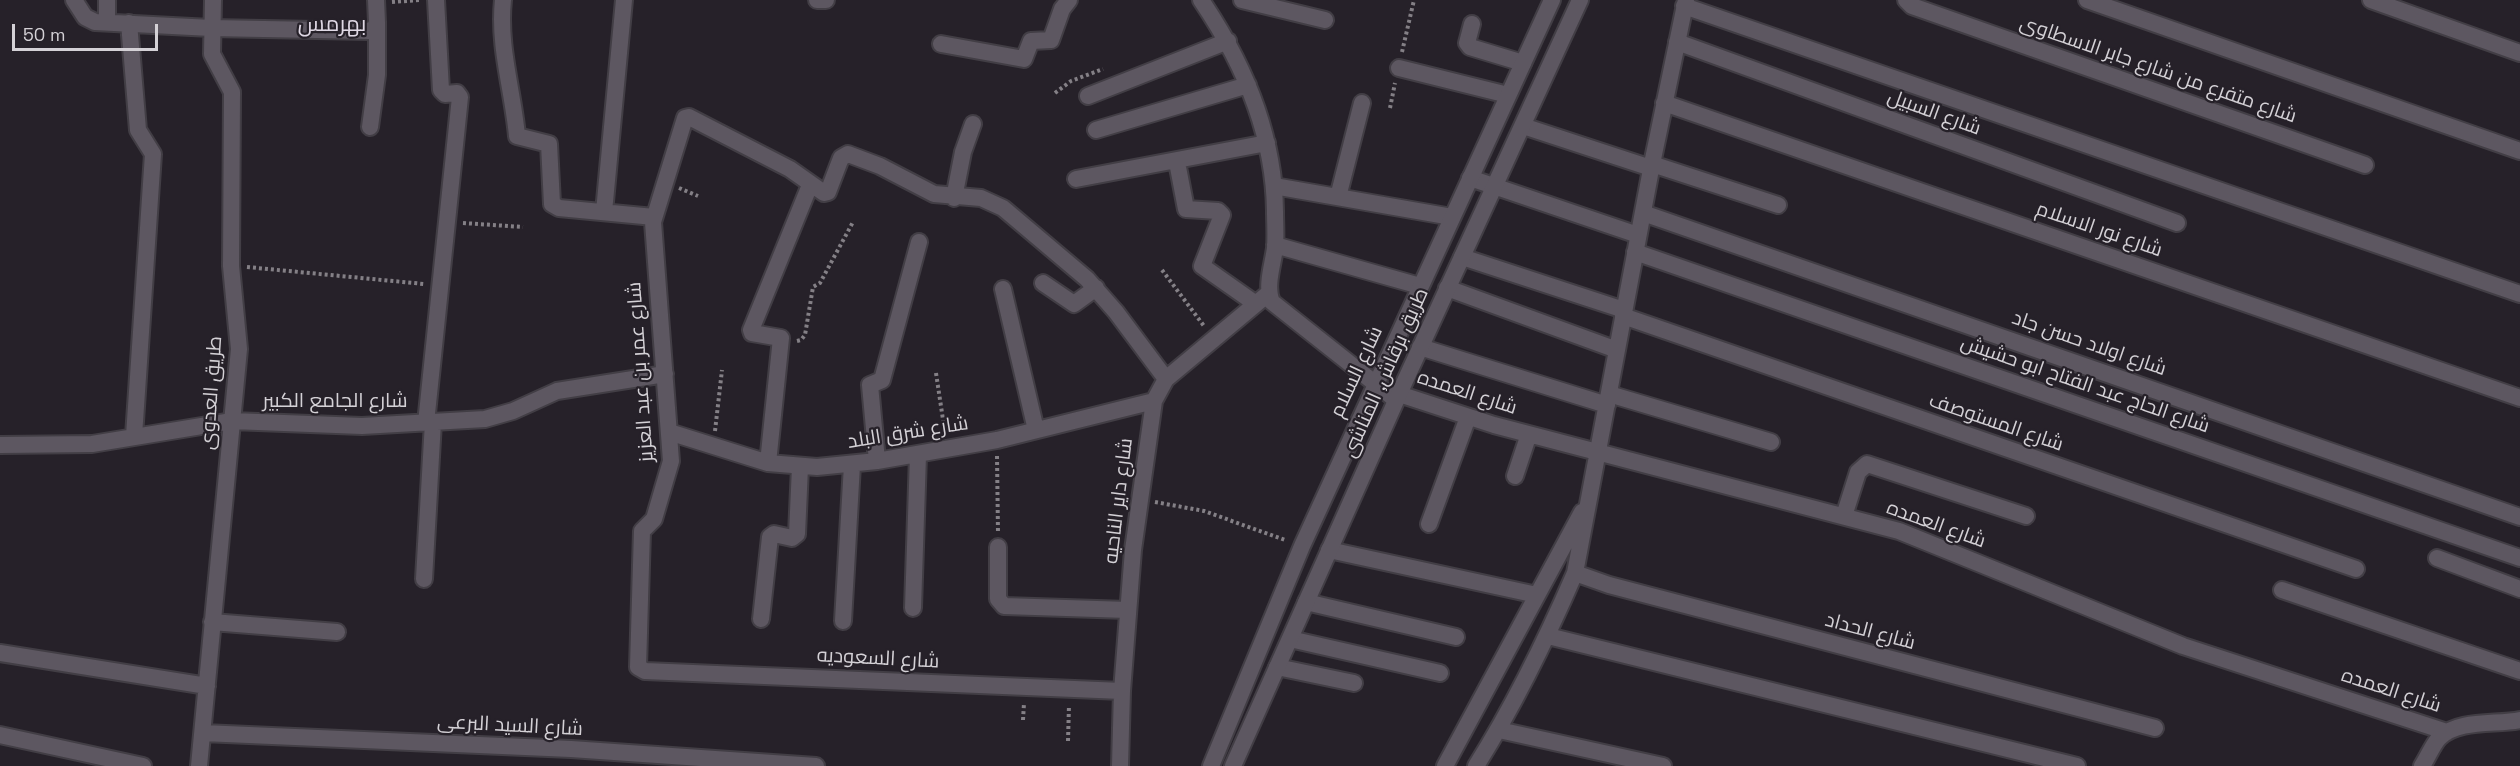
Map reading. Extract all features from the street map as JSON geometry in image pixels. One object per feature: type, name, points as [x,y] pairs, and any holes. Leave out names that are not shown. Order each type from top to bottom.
[{"type":"street","points":[[74,0],[88,19],[107,22],[211,28],[369,31],[375,28],[377,22]]},
{"type":"street","points":[[107,22],[108,0]]},
{"type":"street","name":"طريق العدوى","points":[[200,766],[239,349],[231,266],[232,92],[214,59],[211,28],[213,0]]},
{"type":"street","points":[[424,579],[429,423],[440,286],[460,96],[457,93],[445,94],[442,91],[436,0]]},
{"type":"street","points":[[503,0],[502,42],[515,107],[517,138],[549,144],[550,197],[555,207],[654,217]]},
{"type":"street","points":[[604,212],[624,0]]},
{"type":"street","points":[[941,44],[1022,60],[1025,58],[1031,41],[1050,40],[1063,6],[1070,0]]},
{"type":"street","points":[[1201,0],[1228,41],[1248,85],[1267,143],[1274,186],[1275,245],[1269,293]]},
{"type":"street","points":[[1242,0],[1325,20]]},
{"type":"street","name":"شارع السلام","points":[[1211,766],[1302,546],[1374,384],[1552,0]]},
{"type":"street","name":"طريق برقاش, المناشى","points":[[1233,766],[1397,397],[1580,0]]},
{"type":"street","name":"شارع متفرع من شارع جابر الاسطاوى","points":[[1906,0],[1912,6],[2365,165]]},
{"type":"street","points":[[2087,0],[2520,151]]},
{"type":"street","points":[[2372,0],[2520,53]]},
{"type":"street","points":[[370,127],[377,75],[376,2]]},
{"type":"street","points":[[1476,766],[1499,730],[1548,636],[1575,573],[1651,166],[1685,3],[2520,294]]},
{"type":"street","points":[[129,23],[138,130],[152,148],[153,154],[134,436]]},
{"type":"street","points":[[1472,24],[1467,43],[1470,47],[1523,63]]},
{"type":"street","points":[[1088,96],[1228,41]]},
{"type":"street","name":"شارع السبيل","points":[[1677,42],[2177,224]]},
{"type":"street","points":[[1399,68],[1508,95]]},
{"type":"street","points":[[1096,130],[1248,85]]},
{"type":"street","points":[[1338,197],[1362,103]]},
{"type":"street","name":"شارع نور الاسلام","points":[[1664,103],[2520,398]]},
{"type":"street","name":"شارع عمر بن عبد العزيز","points":[[636,662],[642,531],[654,519],[670,466],[654,217],[685,118],[690,117],[790,169],[810,184]]},
{"type":"street","points":[[954,198],[963,152],[973,124]]},
{"type":"street","points":[[1523,126],[1778,205]]},
{"type":"street","points":[[1076,179],[1177,162],[1267,143]]},
{"type":"street","points":[[768,463],[781,338],[752,333],[751,330],[810,184],[827,193],[844,155],[893,172],[928,192],[954,198],[974,197],[994,202],[1076,268],[1096,288],[1166,379]]},
{"type":"street","points":[[1177,162],[1186,209],[1218,212],[1222,215],[1202,266],[1256,304]]},
{"type":"street","name":"شارع الحاج عبد الفتاح ابو حشيش","points":[[1470,178],[1637,243],[2520,558]]},
{"type":"street","points":[[1274,186],[1452,217]]},
{"type":"street","name":"شارع اولاد حسن جاد","points":[[1643,213],[2520,517]]},
{"type":"street","points":[[877,461],[870,385],[882,380],[919,242]]},
{"type":"street","points":[[1275,245],[1420,286]]},
{"type":"street","name":"شارع المستوصف","points":[[1462,257],[2356,568]]},
{"type":"street","points":[[1043,283],[1074,304],[1096,288]]},
{"type":"street","points":[[1448,288],[1617,350]]},
{"type":"street","points":[[1003,289],[1036,430]]},
{"type":"street","name":"شارع داير الناحيه","points":[[1120,766],[1122,691],[1128,610],[1139,500],[1154,401],[1166,379],[1269,293]]},
{"type":"street","name":"شارع العمده","points":[[1269,293],[1274,306],[1374,384],[1397,397],[1899,531],[2183,646],[2447,732]]},
{"type":"street","points":[[1420,347],[1771,442]]},
{"type":"street","name":"شارع الجامع الكبير","points":[[0,445],[75,445],[232,421],[336,426],[485,419],[513,411],[557,391],[665,374]]},
{"type":"street","name":"شارع شرق البلد","points":[[669,432],[768,463],[800,467],[852,465],[997,440],[1154,401]]},
{"type":"street","points":[[1429,524],[1468,417]]},
{"type":"street","points":[[1515,476],[1529,434]]},
{"type":"street","points":[[913,608],[918,454]]},
{"type":"street","points":[[1844,516],[1858,472],[1867,464],[2026,516]]},
{"type":"street","points":[[843,621],[852,465]]},
{"type":"street","points":[[761,619],[770,537],[774,534],[792,538],[797,534],[800,467]]},
{"type":"street","points":[[1445,766],[1589,501]]},
{"type":"street","points":[[998,547],[998,599],[1004,606],[1128,610]]},
{"type":"street","points":[[1329,550],[1537,596]]},
{"type":"street","points":[[2437,558],[2520,588]]},
{"type":"street","name":"شارع الحداد","points":[[1575,573],[1609,585],[2155,728]]},
{"type":"street","points":[[2282,590],[2520,671]]},
{"type":"street","points":[[1306,602],[1456,637]]},
{"type":"street","points":[[212,622],[337,632]]},
{"type":"street","points":[[1548,636],[2077,766]]},
{"type":"street","points":[[1290,639],[1440,673]]},
{"type":"street","points":[[0,653],[207,686]]},
{"type":"street","name":"شارع السعوديه","points":[[636,662],[639,669],[645,671],[1122,691]]},
{"type":"street","points":[[1277,667],[1354,684]]},
{"type":"street","points":[[2422,766],[2439,738],[2447,732],[2456,728],[2520,720]]},
{"type":"street","points":[[1499,730],[1663,766]]},
{"type":"street","name":"شارع السيد البرعى","points":[[202,733],[571,749],[816,766]]},
{"type":"street","points":[[0,735],[143,766]]},
{"type":"path","points":[[376,2],[422,0]]},
{"type":"path","points":[[447,222],[523,227]]},
{"type":"path","points":[[781,338],[799,341],[804,337],[813,287],[820,283],[853,222]]},
{"type":"path","points":[[231,266],[440,286]]},
{"type":"path","points":[[1162,270],[1213,339]]},
{"type":"path","points":[[713,446],[722,370]]},
{"type":"path","points":[[936,373],[947,449]]},
{"type":"path","points":[[997,440],[998,547]]},
{"type":"path","points":[[1139,500],[1204,511],[1302,546]]},
{"type":"path","points":[[1068,741],[1070,689]]},
{"type":"district","name":"بهرمس","points":[[332,25]]}]
